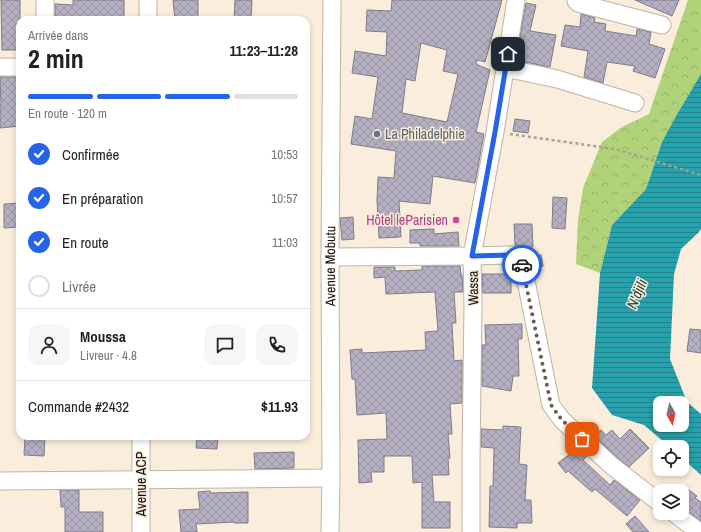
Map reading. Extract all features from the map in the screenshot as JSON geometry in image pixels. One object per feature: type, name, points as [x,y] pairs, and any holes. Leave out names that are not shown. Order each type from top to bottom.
[{"type":"street","points":[[45,0],[45,16]]},
{"type":"street","points":[[148,0],[148,16]]},
{"type":"street","name":"Avenue Mobutu","points":[[330,532],[332,0]]},
{"type":"street","name":"Wassa","points":[[471,532],[472,256],[495,132],[516,0]]},
{"type":"street","points":[[576,0],[578,2],[662,25]]},
{"type":"street","points":[[0,67],[16,67]]},
{"type":"street","points":[[505,68],[557,79],[635,103]]},
{"type":"street","points":[[330,257],[515,255],[519,257],[522,262],[551,405],[562,420],[612,466],[653,498]]},
{"type":"street","name":"Avenue ACP","points":[[140,532],[141,440]]},
{"type":"street","points":[[0,481],[331,478]]},
{"type":"street","points":[[683,520],[699,532]]},
{"type":"path","points":[[495,132],[615,149],[701,175]]},
{"type":"green space","points":[[688,0],[701,0],[701,74],[662,142],[646,189],[612,225],[600,273],[576,264],[578,220],[583,188],[602,142],[622,127],[649,114]]},
{"type":"water","name":"N'djili","points":[[701,74],[701,229],[681,249],[674,274],[670,359],[685,396],[653,396],[653,432],[689,432],[689,404],[701,414],[701,475],[689,464],[689,440],[662,440],[644,425],[612,415],[592,388],[600,273],[612,225],[646,189],[662,142]]},
{"type":"building","points":[[1,0],[20,0],[20,16],[16,16],[16,50],[2,50]]},
{"type":"building","points":[[73,0],[124,0],[124,16],[55,16],[55,4],[73,5]]},
{"type":"building","points":[[173,0],[198,0],[198,16],[175,16]]},
{"type":"building","points":[[235,0],[252,0],[251,16],[234,16]]},
{"type":"building","points":[[392,0],[502,0],[485,62],[477,60],[476,64],[490,70],[476,132],[484,134],[475,183],[433,176],[430,204],[399,201],[401,237],[379,238],[377,200],[378,177],[394,178],[396,151],[351,144],[355,116],[372,119],[378,77],[352,73],[355,51],[386,56],[387,32],[366,31],[367,10],[391,11]],"holes":[[[421,43],[447,50],[443,71],[458,74],[447,122],[402,113],[406,79],[415,81]]]},
{"type":"building","points":[[635,0],[679,0],[672,16]]},
{"type":"building","points":[[526,3],[536,5],[530,31],[556,35],[550,67],[520,61],[524,38],[520,37]]},
{"type":"building","points":[[581,14],[595,18],[594,22],[606,24],[605,31],[636,36],[637,29],[651,32],[649,44],[665,49],[655,78],[633,71],[635,66],[607,62],[603,83],[584,77],[588,51],[561,46],[565,25],[580,27]]},
{"type":"building","points":[[0,77],[16,77],[16,126],[0,128]]},
{"type":"building","points":[[515,119],[530,121],[528,133],[513,131]]},
{"type":"building","points":[[553,197],[567,198],[565,229],[552,228]]},
{"type":"building","points":[[16,203],[16,227],[4,228],[4,204]]},
{"type":"building","points":[[353,217],[354,239],[342,240],[340,218]]},
{"type":"building","points":[[514,224],[532,224],[533,247],[522,248],[515,245]]},
{"type":"building","points":[[434,229],[434,234],[458,232],[459,246],[420,246],[420,243],[410,243],[410,230]]},
{"type":"building","points":[[541,255],[543,266],[534,268],[530,256]]},
{"type":"building","points":[[422,266],[460,266],[462,275],[463,292],[454,292],[456,323],[452,323],[454,361],[462,360],[462,403],[450,404],[452,434],[448,434],[450,458],[448,458],[449,475],[432,475],[434,502],[450,502],[450,528],[422,528],[422,482],[413,483],[412,456],[384,456],[384,472],[371,472],[372,482],[359,483],[358,440],[387,439],[386,413],[357,415],[355,379],[352,379],[350,350],[362,349],[362,353],[426,350],[425,332],[438,331],[435,292],[386,294],[385,277],[374,278],[374,267],[395,267],[395,271],[422,270]]},
{"type":"building","points":[[482,274],[511,274],[511,293],[483,293]]},
{"type":"building","points":[[522,324],[522,339],[518,339],[519,376],[513,376],[511,391],[482,386],[482,345],[486,345],[485,325]]},
{"type":"building","points":[[690,329],[701,330],[701,353],[687,351]]},
{"type":"building","points":[[503,426],[521,427],[519,464],[527,465],[525,500],[531,500],[532,523],[517,523],[517,528],[489,527],[490,486],[493,486],[494,448],[481,447],[481,429],[503,430]]},
{"type":"building","points":[[630,429],[649,448],[629,467],[594,436],[601,430],[606,435],[612,430],[620,439]]},
{"type":"building","points":[[25,440],[45,440],[44,456],[24,455]]},
{"type":"building","points":[[197,440],[218,440],[217,449],[196,448]]},
{"type":"building","points":[[578,448],[587,456],[583,460],[610,485],[614,480],[640,500],[627,516],[595,489],[592,492],[568,471],[566,473],[558,463]]},
{"type":"building","points":[[294,452],[294,468],[255,469],[254,453]]},
{"type":"building","points":[[60,490],[79,490],[79,512],[103,512],[103,532],[65,532],[65,507],[61,507]]},
{"type":"building","points":[[689,490],[697,496],[695,498],[701,502],[701,521],[689,512]]},
{"type":"building","points":[[210,491],[211,493],[248,492],[248,523],[234,522],[196,524],[197,532],[181,532],[179,510],[200,509],[198,492]]},
{"type":"building","points":[[635,516],[649,532],[633,532],[626,524]]},
{"type":"way so far","points":[[522,265],[551,405],[562,420],[582,439]]},
{"type":"place","name":"La Philadelphie","points":[[377,134]]},
{"type":"place","name":"Hôtel leParisien","points":[[456,220]]},
{"type":"route","points":[[508,54],[472,256],[515,255],[519,257],[522,265]]}]
